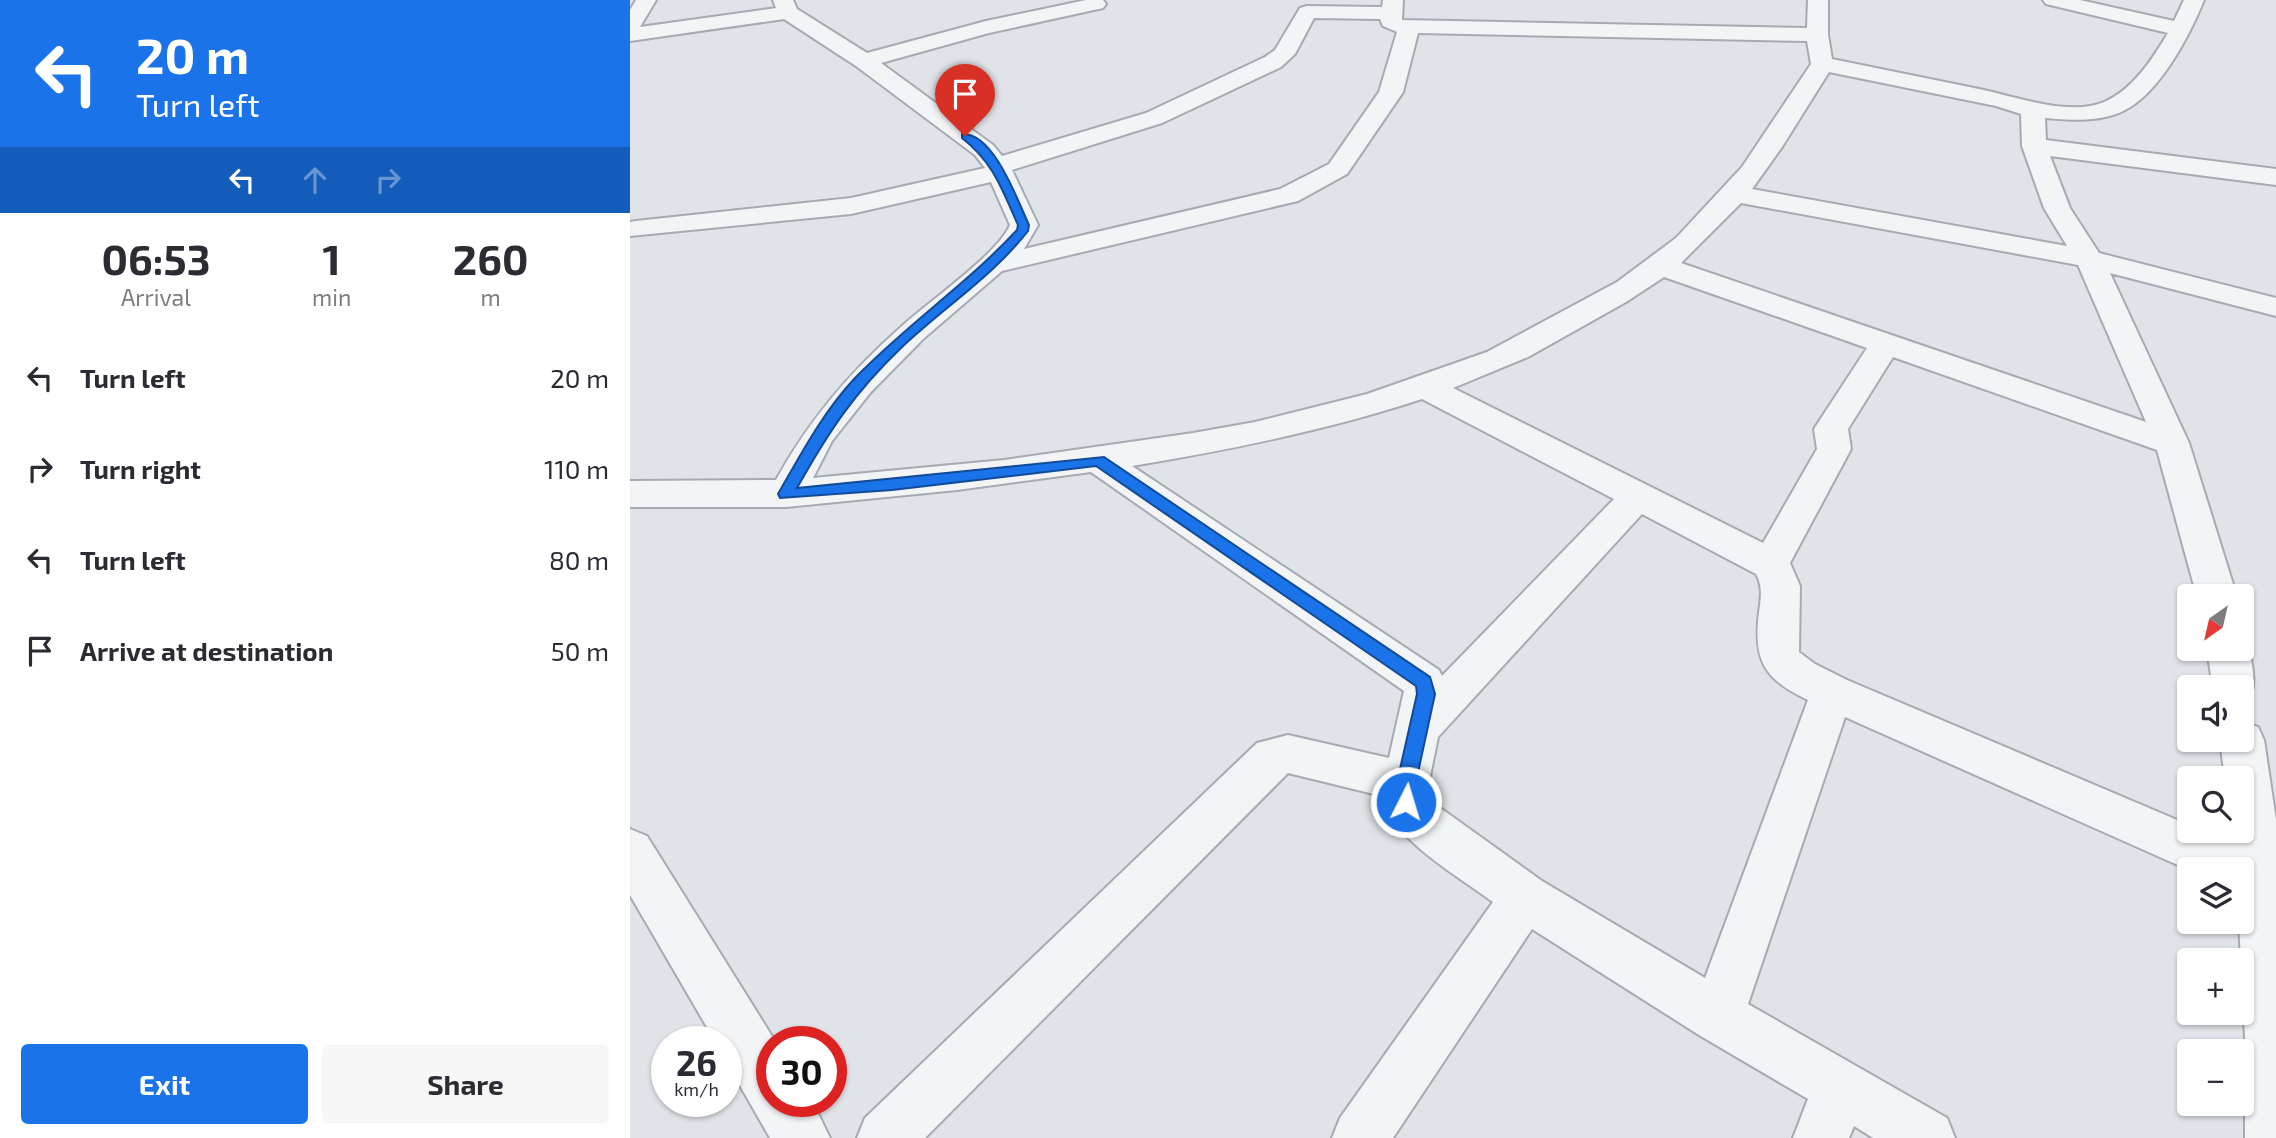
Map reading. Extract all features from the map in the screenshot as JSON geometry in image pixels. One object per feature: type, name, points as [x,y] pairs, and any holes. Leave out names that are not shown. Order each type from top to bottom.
[{"type":"street","points":[[630,27],[646,0]]},
{"type":"street","points":[[630,494],[786,494],[892,485],[1099,461],[1236,436],[1342,412],[1427,387],[1502,358],[1626,290],[1661,266],[1737,194],[1779,137],[1819,49],[1818,0]]},
{"type":"street","points":[[2053,0],[2180,29]]},
{"type":"street","points":[[632,229],[851,206],[998,169],[1154,118],[1273,62],[1284,54],[1307,12],[1397,13],[1819,49],[2033,110],[2092,113],[2118,107],[2153,74],[2194,0]]},
{"type":"street","points":[[864,61],[986,27],[1096,4]]},
{"type":"street","points":[[630,36],[786,6],[985,150],[998,169],[1024,225],[1018,238],[991,265],[899,343],[858,383],[824,427],[786,494]]},
{"type":"street","points":[[991,265],[1289,195],[1319,181],[1338,169],[1391,92],[1397,13]]},
{"type":"street","points":[[641,56],[683,27]]},
{"type":"street","points":[[2033,110],[2034,146],[2057,208],[2088,258],[2172,443],[2213,584]]},
{"type":"street","points":[[2034,146],[2276,177]]},
{"type":"street","points":[[1737,194],[2088,258],[2276,306]]},
{"type":"street","points":[[1661,266],[2172,443]]},
{"type":"street","points":[[1770,564],[1834,449],[1831,429],[1885,344]]},
{"type":"street","points":[[1427,387],[1770,564],[1779,576],[1778,653],[1791,671],[1832,692],[2269,882]]},
{"type":"street","points":[[1099,461],[1424,682],[1426,694],[1406,782],[1406,802],[1417,817],[1525,897],[1718,1016],[1927,1138]]},
{"type":"street","points":[[1418,729],[1638,496]]},
{"type":"street","points":[[1718,1016],[1832,692]]},
{"type":"street","points":[[2244,752],[2269,882],[2273,1138]]},
{"type":"street","points":[[885,1138],[1273,757],[1288,754],[1406,782]]},
{"type":"street","points":[[630,851],[756,1060]]},
{"type":"street","points":[[1360,1138],[1525,897]]},
{"type":"street","points":[[1821,1138],[1840,1087]]},
{"type":"street","points":[[790,1117],[802,1138]]},
{"type":"route","points":[[965,136],[985,150],[997,166],[1024,225],[1022,231],[991,265],[899,343],[858,383],[824,427],[786,494],[892,485],[1099,461],[1424,682],[1426,694],[1404,791],[1406,802]]}]
